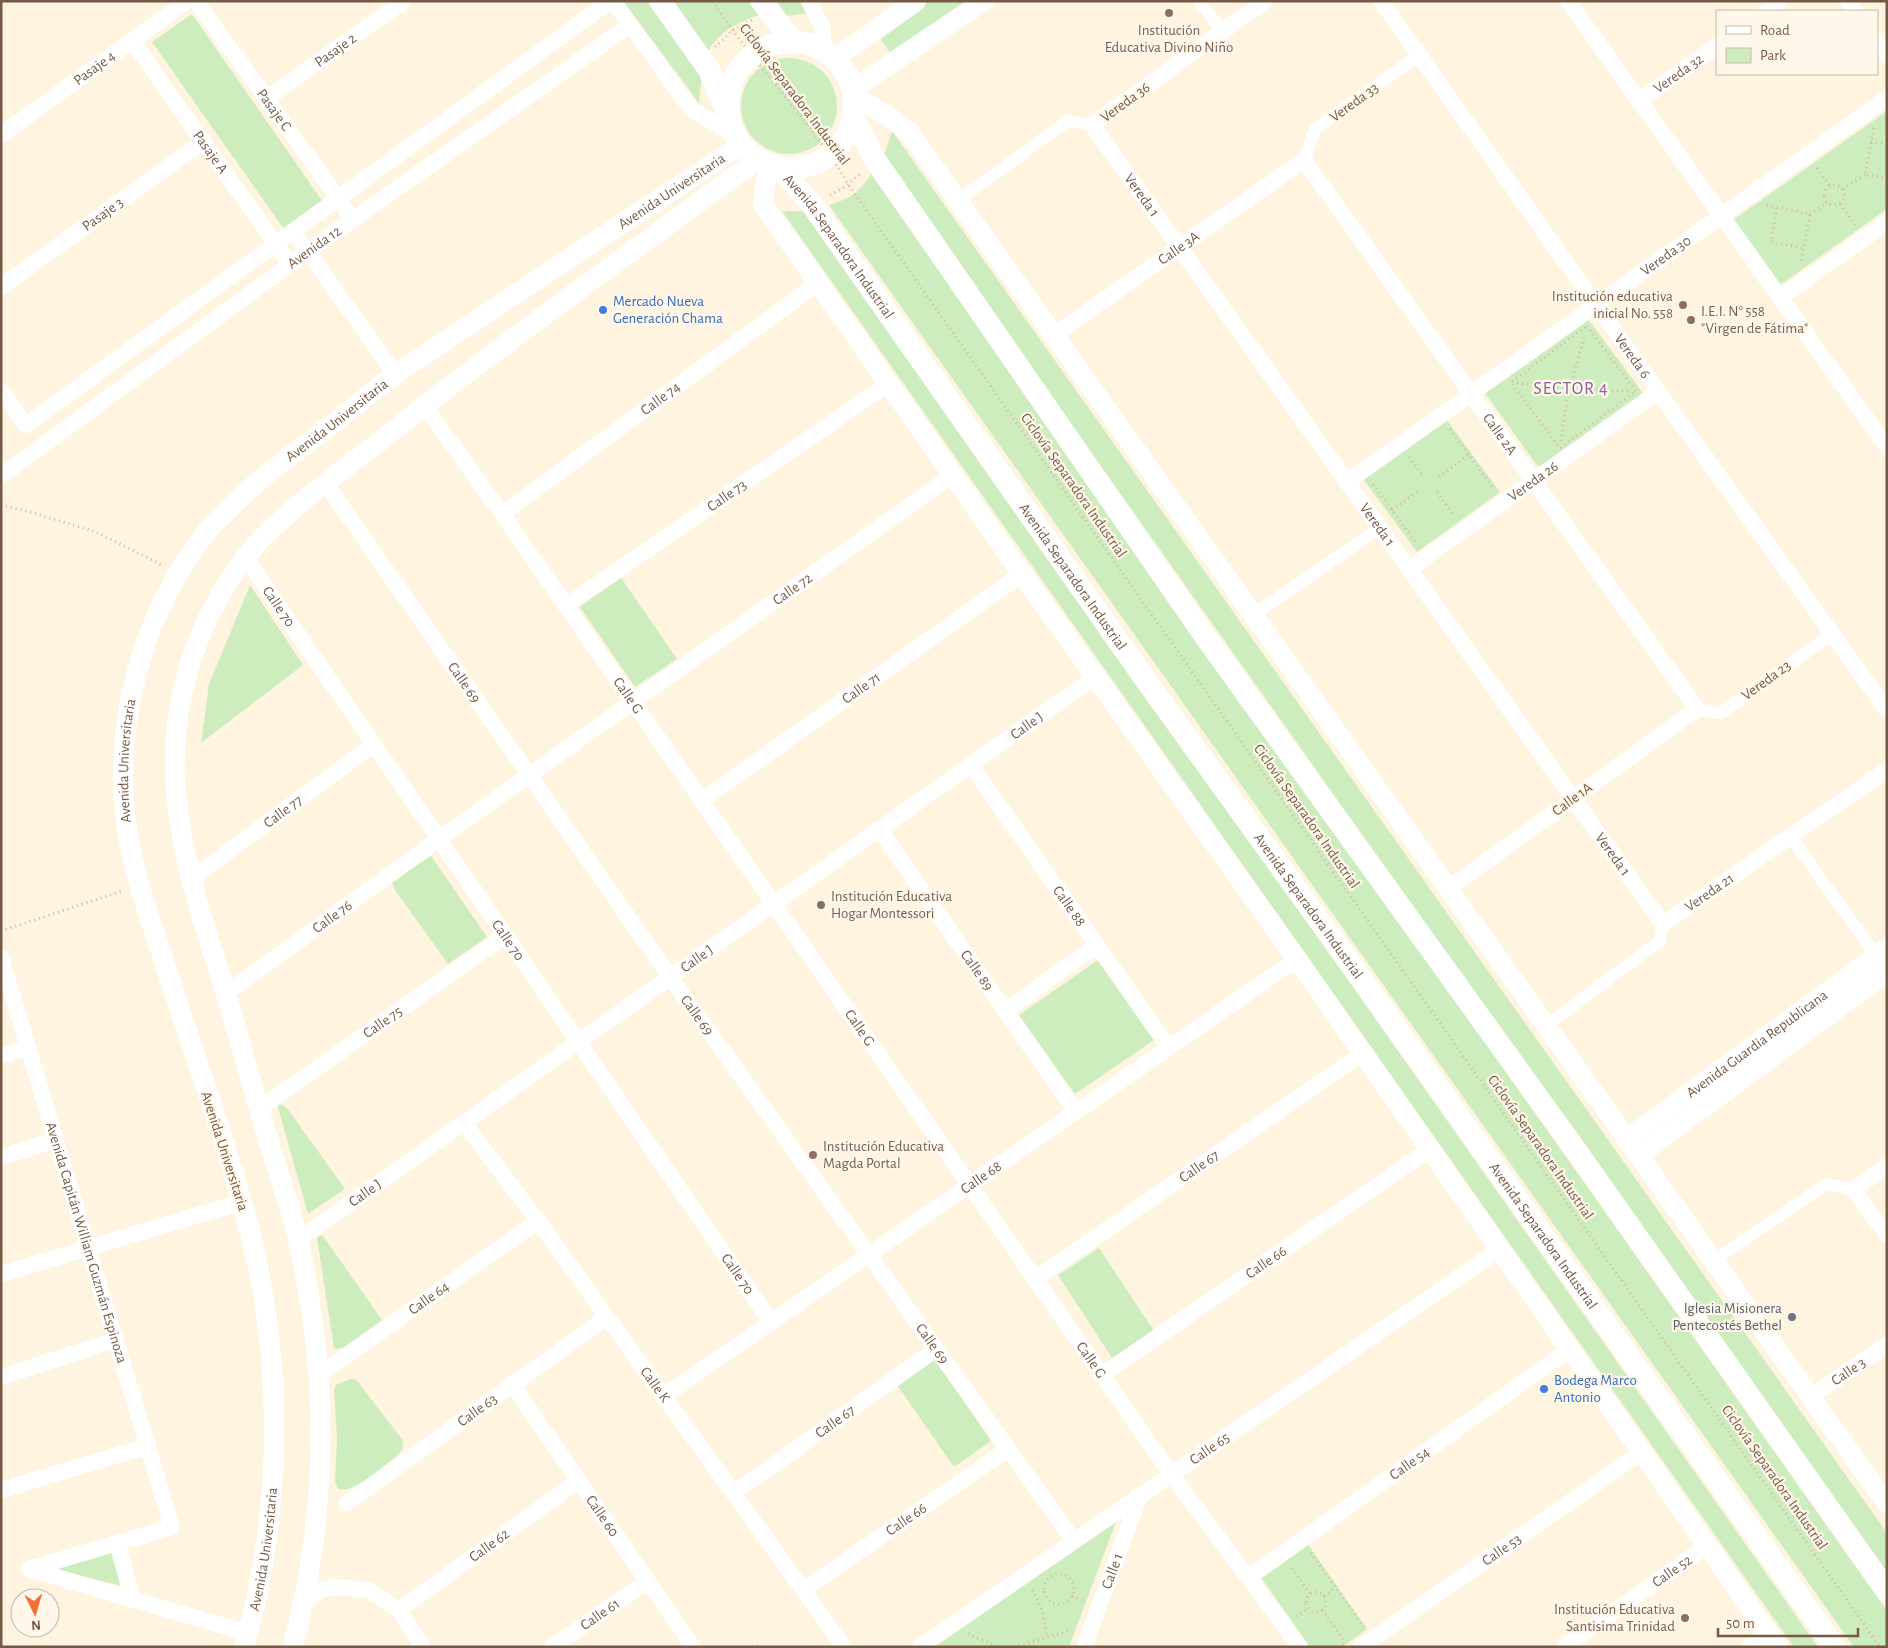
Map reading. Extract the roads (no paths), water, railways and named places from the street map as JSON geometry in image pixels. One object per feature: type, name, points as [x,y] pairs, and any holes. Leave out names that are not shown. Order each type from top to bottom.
[{"type":"main road","name":"Avenida Separadora Industrial","points":[[660,1],[709,70],[752,148],[810,202],[1139,671],[1368,989],[1835,1647]]},
{"type":"main road","points":[[766,6],[793,42]]},
{"type":"main road","points":[[793,42],[810,45],[829,55],[848,75],[854,92],[854,118],[846,139],[831,155],[812,166],[790,169],[752,148],[729,92],[732,82],[744,63],[771,45],[793,42]]},
{"type":"main road","points":[[854,118],[874,158],[1207,639],[1575,1149],[1887,1591]]},
{"type":"street","name":"Pasaje 4","points":[[1,135],[187,1]]},
{"type":"street","name":"Pasaje C","points":[[196,1],[353,219]]},
{"type":"street","name":"Pasaje 2","points":[[266,99],[404,1]]},
{"type":"street","name":"Avenida Separadora Industrial","points":[[612,1],[691,109],[752,148],[763,204],[952,476],[1297,959],[1773,1640]]},
{"type":"street","name":"Avenida 12","points":[[1,390],[26,425],[612,1]]},
{"type":"street","points":[[809,1],[822,26],[829,55],[863,39],[916,1]]},
{"type":"street","points":[[984,1],[854,92],[909,132],[1887,1504]]},
{"type":"street","points":[[1200,1],[1222,32]]},
{"type":"street","name":"Vereda 36","points":[[957,201],[1068,121],[1092,125],[1265,1]]},
{"type":"street","name":"Vereda 6","points":[[1381,1],[1658,392],[1887,710]]},
{"type":"street","points":[[1568,1],[1887,447]]},
{"type":"street","points":[[1767,10],[1780,1]]},
{"type":"street","name":"Avenida 12","points":[[1,476],[308,251],[630,25]]},
{"type":"street","name":"Pasaje A","points":[[132,41],[290,264]]},
{"type":"street","points":[[1878,42],[1887,55]]},
{"type":"street","name":"Vereda 32","points":[[1639,101],[1716,47]]},
{"type":"street","name":"Vereda 33","points":[[1304,160],[1315,130],[1419,55]]},
{"type":"street","name":"Vereda 30","points":[[1347,482],[1887,98]]},
{"type":"street","name":"Vereda 1","points":[[1092,125],[1663,924]]},
{"type":"street","name":"Pasaje 3","points":[[1,287],[204,142]]},
{"type":"street","name":"Avenida Universitaria","points":[[246,1640],[262,1570],[271,1497],[273,1443],[268,1332],[257,1263],[242,1202],[139,885],[127,831],[123,782],[126,724],[137,668],[155,619],[178,574],[211,526],[255,484],[396,375],[752,148]]},
{"type":"street","name":"Avenida Universitaria","points":[[293,1647],[305,1600],[314,1549],[319,1499],[321,1422],[318,1375],[310,1309],[298,1240],[191,879],[182,836],[175,790],[175,743],[181,695],[195,648],[215,604],[245,558],[280,521],[424,405],[752,148]]},
{"type":"street","name":"Calle 3A","points":[[1054,335],[1304,160]]},
{"type":"street","name":"Calle 2A","points":[[1304,160],[1697,709]]},
{"type":"street","points":[[1780,298],[1886,224]]},
{"type":"street","points":[[294,231],[396,375]]},
{"type":"street","name":"Calle 74","points":[[502,514],[818,283]]},
{"type":"street","name":"Calle 73","points":[[566,606],[888,384]]},
{"type":"street","name":"Vereda 26","points":[[1409,569],[1534,481],[1563,453],[1658,392]]},
{"type":"street","name":"Calle G","points":[[424,405],[502,514],[1171,1474],[1300,1647]]},
{"type":"street","name":"Calle 72","points":[[529,775],[952,476]]},
{"type":"street","name":"Calle 69","points":[[326,484],[670,977],[1074,1541]]},
{"type":"street","points":[[1254,615],[1380,528]]},
{"type":"street","name":"Calle 70","points":[[245,558],[771,1322]]},
{"type":"street","name":"Calle 71","points":[[701,801],[1022,574]]},
{"type":"street","name":"Vereda 23","points":[[1697,709],[1721,713],[1832,634]]},
{"type":"street","name":"Calle J","points":[[298,1240],[1095,677]]},
{"type":"street","name":"Calle 1A","points":[[1448,889],[1697,709]]},
{"type":"street","name":"Calle 77","points":[[191,879],[374,744]]},
{"type":"street","name":"Calle 88","points":[[970,765],[1169,1048]]},
{"type":"street","name":"Vereda 21","points":[[1663,924],[1887,770]]},
{"type":"street","name":"Calle 76","points":[[225,992],[239,984],[529,775]]},
{"type":"street","name":"Calle 89","points":[[879,829],[1076,1112]]},
{"type":"street","points":[[1790,836],[1884,964]]},
{"type":"street","points":[[1546,1026],[1660,941],[1663,924]]},
{"type":"street","name":"Calle 75","points":[[259,1109],[506,935]]},
{"type":"street","points":[[1005,1011],[1097,945]]},
{"type":"street","name":"Avenida Capitán William Guzmán Espinoza","points":[[1,957],[172,1528],[117,1544]]},
{"type":"street","name":"Calle 68","points":[[664,1396],[1297,959]]},
{"type":"street","name":"Avenida Guardia Republicana","points":[[1633,1147],[1884,964]]},
{"type":"street","points":[[1,1056],[28,1047]]},
{"type":"street","name":"Calle 67","points":[[1035,1279],[1363,1053]]},
{"type":"street","name":"Calle K","points":[[464,1123],[538,1221],[844,1647]]},
{"type":"street","points":[[1,1157],[56,1140]]},
{"type":"street","name":"Calle 66","points":[[1102,1375],[1430,1149]]},
{"type":"street","points":[[1854,1190],[1887,1166]]},
{"type":"street","points":[[1713,1261],[1826,1184],[1854,1190],[1887,1236]]},
{"type":"street","points":[[1,1274],[242,1202]]},
{"type":"street","name":"Calle 64","points":[[318,1375],[538,1221]]},
{"type":"street","name":"Calle 65","points":[[920,1647],[1500,1249]]},
{"type":"street","name":"Calle 63","points":[[347,1503],[607,1317]]},
{"type":"street","points":[[1,1377],[116,1340]]},
{"type":"street","name":"Calle 3","points":[[1810,1397],[1887,1345]]},
{"type":"street","name":"Calle 67","points":[[733,1492],[758,1477],[936,1349]]},
{"type":"street","name":"Calle 54","points":[[1248,1578],[1570,1350]]},
{"type":"street","name":"Calle 60","points":[[512,1384],[693,1647]]},
{"type":"street","points":[[1,1490],[148,1446]]},
{"type":"street","name":"Calle 66","points":[[803,1590],[1008,1449]]},
{"type":"street","name":"Calle 53","points":[[1366,1643],[1642,1452]]},
{"type":"street","name":"Calle 62","points":[[399,1610],[578,1480]]},
{"type":"street","name":"Calle 1","points":[[1084,1647],[1140,1496]]},
{"type":"street","points":[[133,1600],[117,1544],[29,1569],[133,1600],[246,1640]]},
{"type":"street","name":"Calle 52","points":[[1564,1647],[1707,1546]]},
{"type":"street","name":"Calle 61","points":[[552,1647],[648,1581]]},
{"type":"street","points":[[305,1600],[321,1590],[334,1587],[368,1590],[399,1610],[423,1647]]},
{"type":"street","points":[[1749,1647],[1773,1640]]},
{"type":"place","name":"Institución Educativa Divino Niño","points":[[1169,13]]},
{"type":"place","name":"Institución educativa inicial No. 558","points":[[1683,305]]},
{"type":"place","name":"Mercado Nueva Generación Chama","points":[[603,310]]},
{"type":"place","name":"I.E.I. N° 558 \"Virgen de Fátima\"","points":[[1691,320]]},
{"type":"place","name":"Institución Educativa Hogar Montessori","points":[[821,905]]},
{"type":"place","name":"Institución Educativa Magda Portal","points":[[813,1155]]},
{"type":"place","name":"Iglesia Misionera Pentecostés Bethel","points":[[1792,1317]]},
{"type":"place","name":"Bodega Marco Antonio","points":[[1544,1389]]},
{"type":"place","name":"Institución Educativa Santisima Trinidad","points":[[1685,1618]]},
{"type":"district","name":"SECTOR 4","points":[[1571,388]]}]
